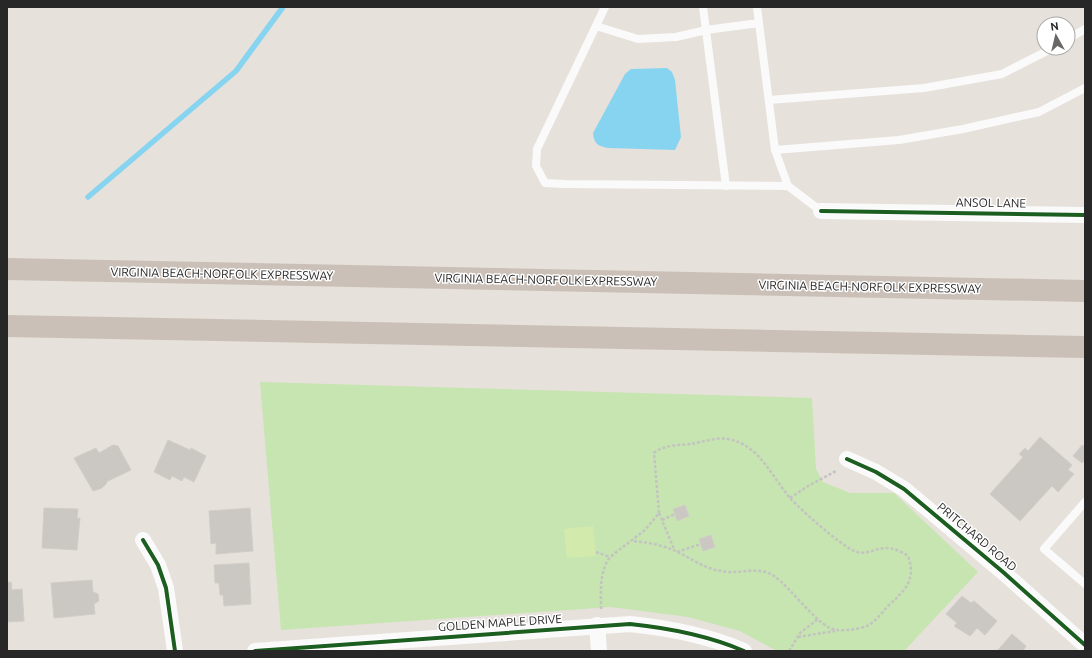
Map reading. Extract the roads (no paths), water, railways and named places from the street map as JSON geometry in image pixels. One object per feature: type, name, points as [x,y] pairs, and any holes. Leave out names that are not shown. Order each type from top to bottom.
[{"type":"highway","name":"VIRGINIA BEACH-NORFOLK EXPRESSWAY","points":[[7,269],[1085,291]]},
{"type":"highway","points":[[7,326],[1085,347]]},
{"type":"street","name":"ANSOL LANE","points":[[821,211],[1085,215]]},
{"type":"street","name":"PRITCHARD ROAD","points":[[846,459],[876,472],[904,489],[1003,572],[1085,645]]},
{"type":"street","points":[[143,540],[158,565],[166,588],[175,651]]},
{"type":"street","name":"GOLDEN MAPLE DRIVE","points":[[255,651],[597,625],[630,624],[668,628],[698,635],[744,651]]},
{"type":"street","points":[[597,625],[599,651]]},
{"type":"lane","points":[[605,7],[537,149],[536,166],[545,183],[788,186]]},
{"type":"lane","points":[[703,7],[726,186]]},
{"type":"lane","points":[[757,7],[775,150],[788,186],[821,211]]},
{"type":"lane","points":[[596,26],[638,39],[676,37],[706,30],[759,23]]},
{"type":"lane","points":[[1076,34],[1085,29]]},
{"type":"lane","points":[[769,100],[924,88],[1002,74],[1037,56]]},
{"type":"lane","points":[[775,150],[899,140],[963,129],[1039,112],[1085,88]]},
{"type":"lane","points":[[1085,502],[1044,549],[1085,584]]},
{"type":"water","points":[[667,68],[672,72],[675,80],[681,137],[675,150],[608,148],[597,144],[594,140],[593,133],[625,74],[631,69]]},
{"type":"waterway","points":[[88,197],[236,71],[283,7]]}]
